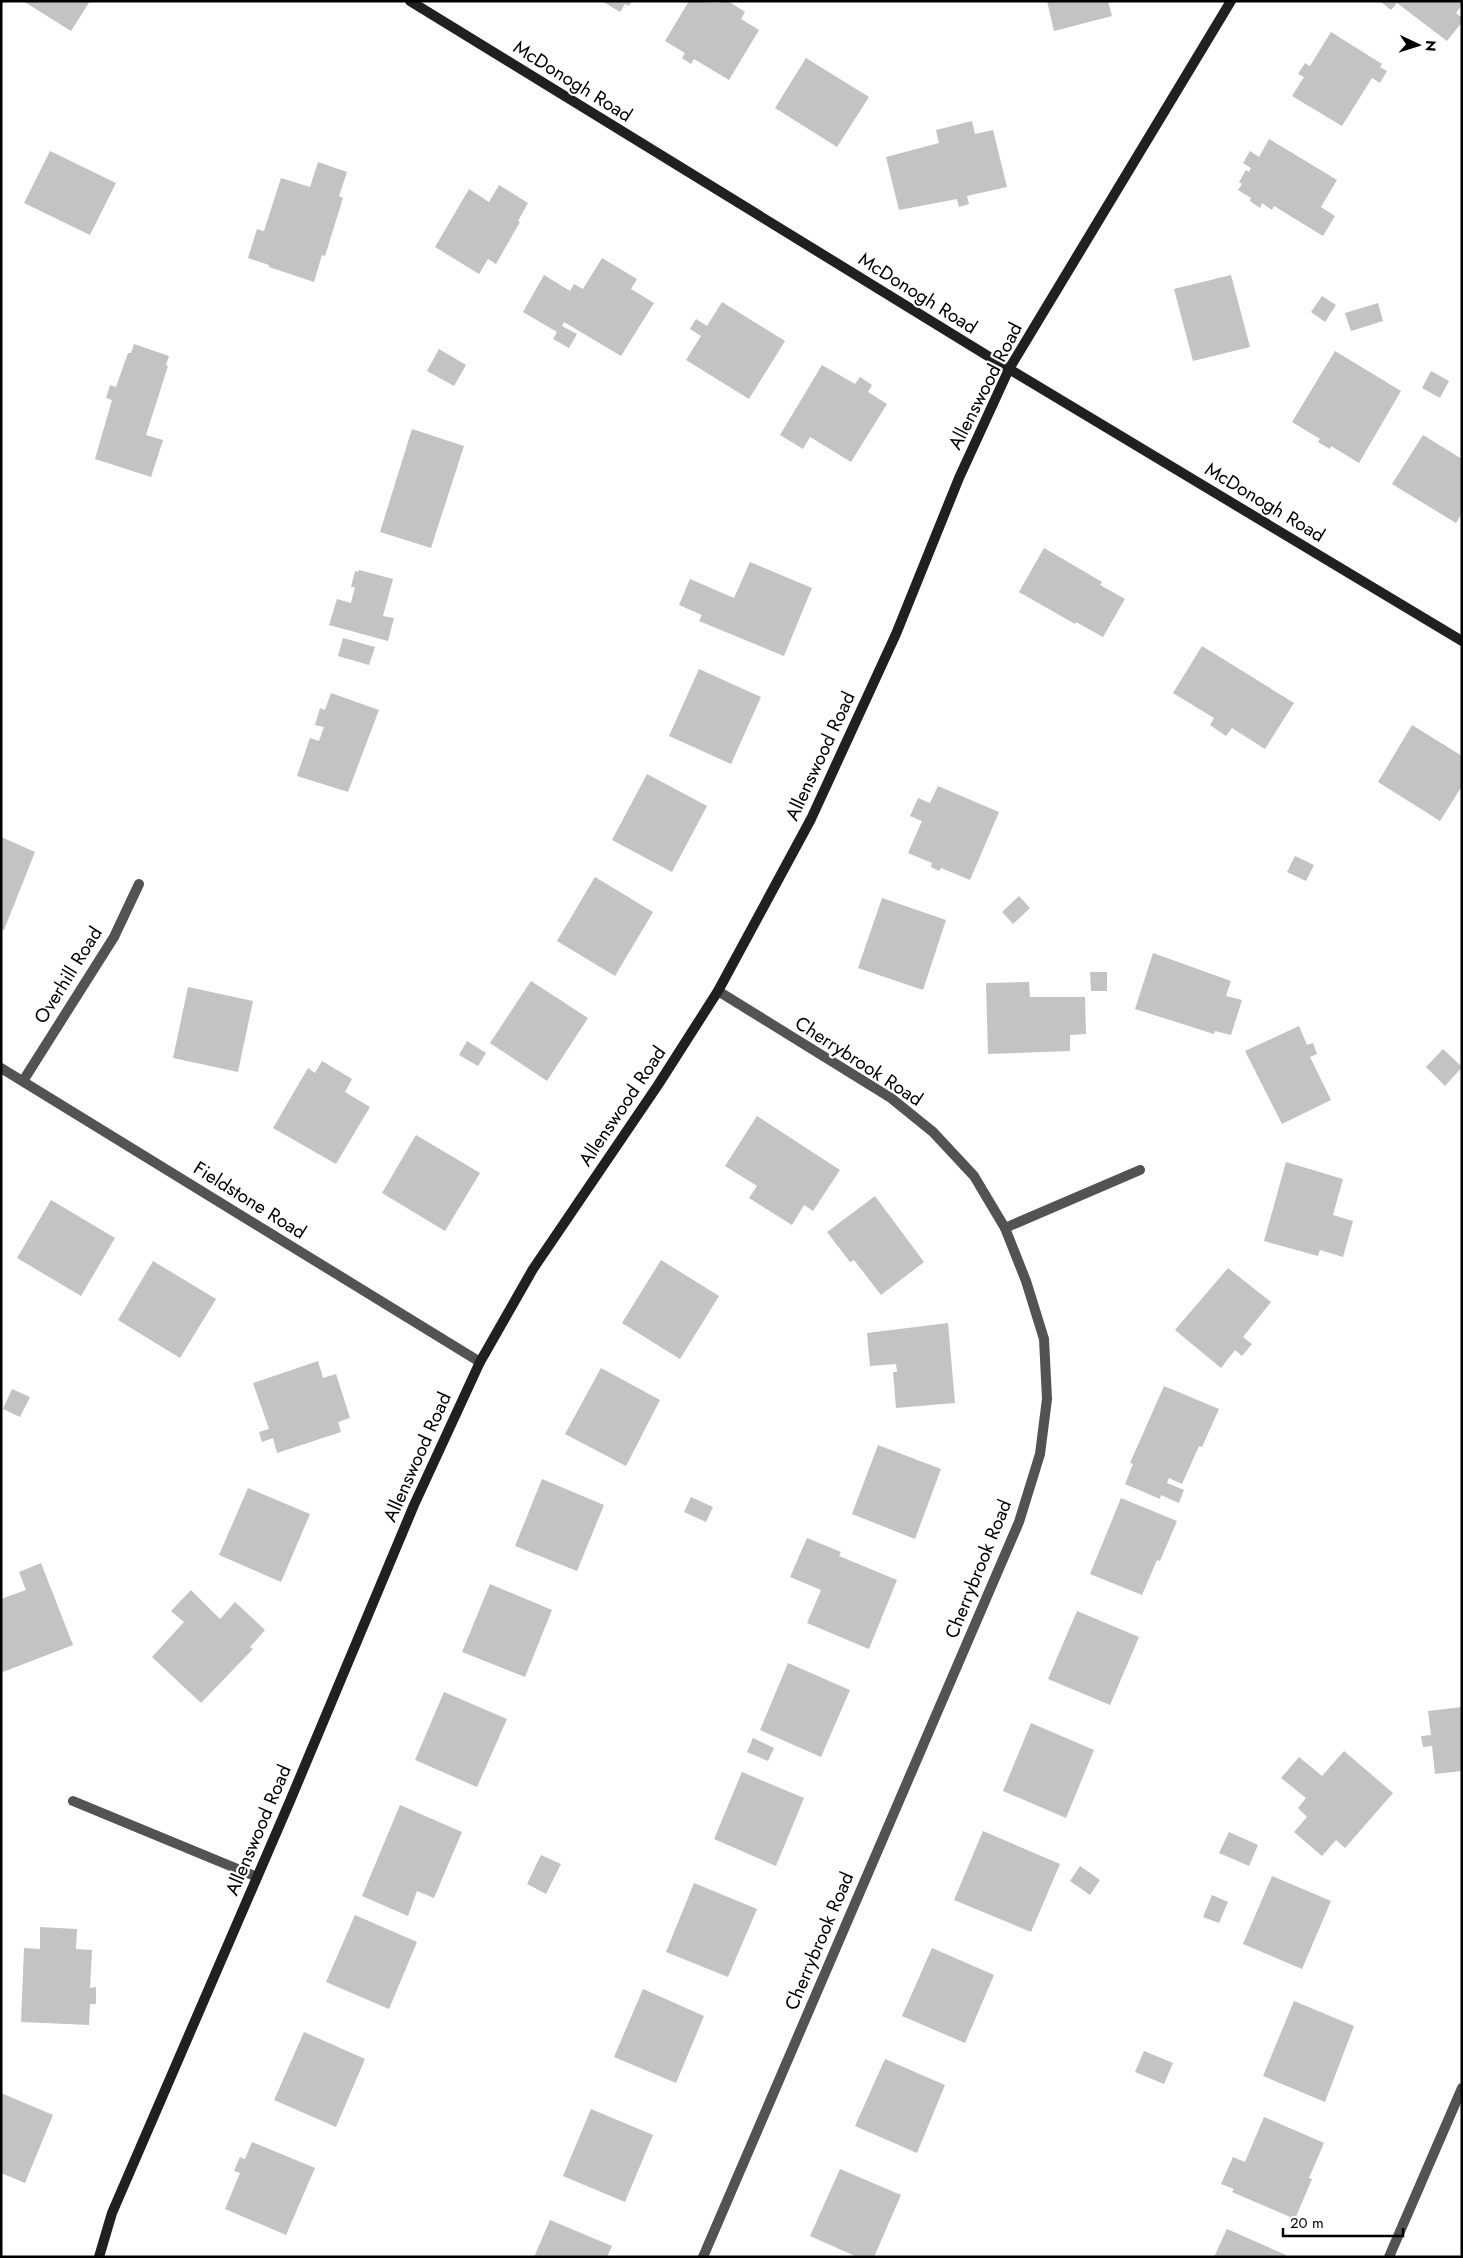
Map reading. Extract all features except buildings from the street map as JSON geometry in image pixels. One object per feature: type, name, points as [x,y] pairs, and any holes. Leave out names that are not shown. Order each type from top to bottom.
[{"type":"street","name":"McDonogh Road","points":[[410,1],[1010,369],[1462,641]]},
{"type":"street","name":"Allenswood Road","points":[[99,2257],[112,2214],[414,1505],[480,1362],[533,1269],[658,1085],[718,991],[811,819],[896,634],[959,478],[1010,369],[1231,1]]},
{"type":"street","name":"Overhill Road","points":[[22,1081],[114,937],[139,884]]},
{"type":"street","name":"Cherrybrook Road","points":[[702,2257],[1019,1522],[1040,1454],[1047,1399],[1044,1339],[1026,1280],[1005,1228],[974,1176],[933,1132],[891,1098],[718,991]]},
{"type":"street","name":"Fieldstone Road","points":[[1,1068],[480,1362]]},
{"type":"street","points":[[1005,1228],[1140,1170]]},
{"type":"street","points":[[73,1801],[257,1877]]},
{"type":"street","points":[[1389,2257],[1462,2088]]}]
